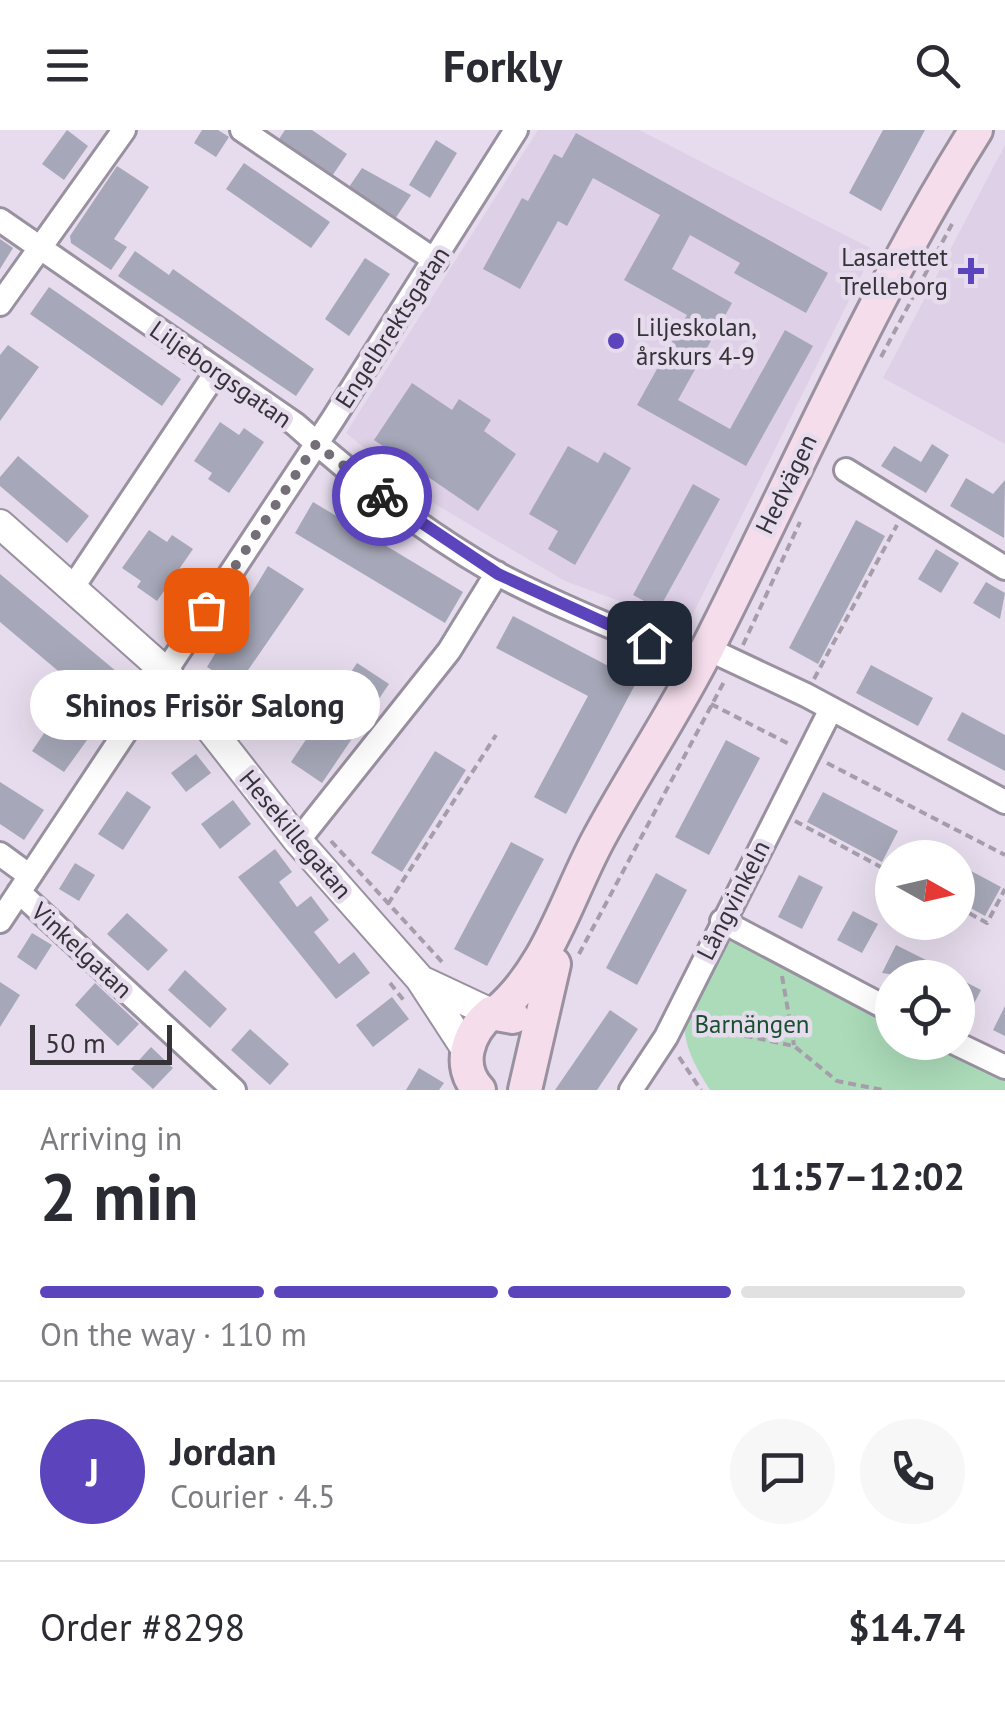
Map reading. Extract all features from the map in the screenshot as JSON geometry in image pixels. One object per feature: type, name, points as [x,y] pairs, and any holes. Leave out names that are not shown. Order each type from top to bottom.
[{"type":"main road","name":"Hedvägen","points":[[472,1078],[475,1030],[529,982],[598,838],[708,649],[805,441],[933,198],[976,130]]},
{"type":"main road","name":"Hedvägen","points":[[526,1090],[541,1003],[598,838]]},
{"type":"main road","points":[[494,1013],[520,1020],[536,1042]]},
{"type":"street","points":[[0,304],[124,130]]},
{"type":"street","points":[[242,130],[436,261]]},
{"type":"street","name":"Engelbrektsgatan","points":[[0,922],[436,261],[516,130]]},
{"type":"street","name":"Liljeborgsgatan","points":[[0,220],[217,371],[454,548],[498,574],[649,643]]},
{"type":"street","points":[[73,587],[217,371]]},
{"type":"street","points":[[846,470],[1005,568]]},
{"type":"street","name":"Hesekillegatan","points":[[0,524],[166,671],[298,842],[420,979],[472,1078]]},
{"type":"street","points":[[298,842],[420,690],[498,574]]},
{"type":"street","points":[[708,649],[806,694],[1005,802]]},
{"type":"street","name":"Långvinkeln","points":[[631,1090],[668,1031],[831,709]]},
{"type":"street","name":"Vinkelgatan","points":[[0,854],[25,884],[234,1090]]},
{"type":"street","points":[[722,921],[875,1003]]},
{"type":"street","name":"Hesekillegatan","points":[[420,979],[464,1004],[494,1013]]},
{"type":"street","points":[[975,1053],[1005,1067]]},
{"type":"path","points":[[806,694],[906,507]]},
{"type":"path","points":[[684,691],[1005,856]]},
{"type":"path","points":[[388,904],[496,735]]},
{"type":"path","points":[[777,812],[875,864]]},
{"type":"path","points":[[975,916],[988,923],[1005,889]]},
{"type":"path","points":[[778,951],[794,1046]]},
{"type":"path","points":[[701,1090],[668,1031],[724,1029],[794,1046],[838,1081],[883,1090]]},
{"type":"path","points":[[838,1081],[838,1090]]},
{"type":"shaded area","name":"Liljeskolan, årskurs 4-9","points":[[538,130],[639,130],[874,250],[687,626],[565,581],[430,501],[346,433]]},
{"type":"shaded area","name":"Lasarettet Trelleborg","points":[[1005,145],[1005,444],[883,378]]},
{"type":"green space","name":"Barnängen","points":[[732,938],[875,1015],[875,1060],[965,1060],[1005,1078],[1005,1090],[710,1090],[688,1047],[686,1014],[721,940]]},
{"type":"building","points":[[67,130],[88,146],[64,180],[42,164]]},
{"type":"building","points":[[202,130],[218,130],[229,137],[216,157],[194,143]]},
{"type":"building","points":[[285,130],[312,130],[347,154],[332,176],[279,139]]},
{"type":"building","points":[[883,130],[925,130],[881,211],[849,193]]},
{"type":"building","points":[[576,133],[828,273],[806,313],[734,273],[740,263],[690,235],[672,269],[732,303],[678,400],[730,429],[785,330],[813,346],[746,466],[637,405],[687,315],[624,280],[660,215],[593,178],[567,226],[558,221],[520,289],[483,269],[522,198],[528,201],[554,154],[562,158]]},
{"type":"building","points":[[436,140],[457,153],[430,198],[409,185]]},
{"type":"building","points":[[244,163],[330,222],[311,248],[226,189]]},
{"type":"building","points":[[117,166],[149,187],[114,239],[127,247],[111,270],[71,243],[70,236]]},
{"type":"building","points":[[362,168],[411,195],[395,219],[349,187]]},
{"type":"building","points":[[0,239],[13,248],[0,269]]},
{"type":"building","points":[[135,251],[169,275],[173,269],[314,369],[296,396],[118,276]]},
{"type":"building","points":[[365,258],[390,274],[349,336],[325,319]]},
{"type":"building","points":[[49,287],[181,379],[162,406],[30,314]]},
{"type":"building","points":[[8,345],[39,367],[0,421],[0,355]]},
{"type":"building","points":[[412,383],[452,410],[459,399],[491,420],[484,431],[516,454],[478,511],[374,440]]},
{"type":"building","points":[[220,422],[239,435],[244,428],[264,442],[229,493],[208,479],[212,473],[194,461]]},
{"type":"building","points":[[932,444],[949,455],[926,493],[881,466],[894,446],[921,462]]},
{"type":"building","points":[[568,446],[598,463],[604,452],[631,468],[575,565],[548,549],[558,531],[529,514]]},
{"type":"building","points":[[18,456],[89,516],[67,543],[0,486],[0,477]]},
{"type":"building","points":[[966,478],[993,494],[1005,480],[1004,538],[950,506]]},
{"type":"building","points":[[693,484],[720,499],[659,609],[633,595]]},
{"type":"building","points":[[313,502],[463,592],[445,623],[295,533]]},
{"type":"building","points":[[856,520],[885,536],[818,664],[789,648]]},
{"type":"building","points":[[149,530],[167,542],[172,535],[193,549],[157,601],[137,587],[141,581],[122,568]]},
{"type":"building","points":[[936,549],[959,563],[941,593],[918,579]]},
{"type":"building","points":[[268,566],[304,589],[237,686],[207,667]]},
{"type":"building","points":[[0,574],[129,682],[64,772],[32,751],[76,686],[0,622]]},
{"type":"building","points":[[986,582],[1005,593],[1000,619],[973,603]]},
{"type":"building","points":[[513,616],[637,681],[566,814],[534,797],[588,696],[496,648]]},
{"type":"building","points":[[357,663],[389,684],[322,783],[291,762]]},
{"type":"building","points":[[871,665],[933,698],[918,726],[856,693]]},
{"type":"building","points":[[962,712],[1005,735],[1005,771],[947,740]]},
{"type":"building","points":[[726,740],[760,758],[709,855],[675,837]]},
{"type":"building","points":[[435,751],[466,770],[402,872],[371,853]]},
{"type":"building","points":[[196,754],[211,773],[186,792],[171,773]]},
{"type":"building","points":[[0,782],[44,810],[24,840],[0,824]]},
{"type":"building","points":[[127,791],[151,807],[123,850],[98,834]]},
{"type":"building","points":[[823,792],[898,831],[893,840],[875,840],[875,858],[807,822]]},
{"type":"building","points":[[233,800],[251,824],[220,849],[201,824]]},
{"type":"building","points":[[511,842],[544,859],[487,966],[454,949]]},
{"type":"building","points":[[275,849],[292,872],[279,882],[297,907],[311,896],[329,920],[314,932],[339,964],[354,952],[370,973],[336,999],[238,877]]},
{"type":"building","points":[[75,863],[95,875],[79,901],[59,889]]},
{"type":"building","points":[[656,873],[687,890],[637,985],[606,968]]},
{"type":"building","points":[[975,873],[1001,887],[985,916],[975,910]]},
{"type":"building","points":[[799,875],[823,887],[802,929],[778,917]]},
{"type":"building","points":[[853,911],[875,922],[862,953],[837,940]]},
{"type":"building","points":[[127,913],[168,950],[148,971],[107,934]]},
{"type":"building","points":[[32,933],[52,945],[36,970],[17,957]]},
{"type":"building","points":[[896,945],[926,960],[888,960]]},
{"type":"building","points":[[185,970],[227,1009],[210,1028],[168,990]]},
{"type":"building","points":[[0,982],[20,995],[0,1027]]},
{"type":"building","points":[[95,983],[139,1024],[118,1046],[75,1005]]},
{"type":"building","points":[[392,997],[409,1019],[373,1047],[356,1025]]},
{"type":"building","points":[[1005,1006],[1005,1036],[993,1030]]},
{"type":"building","points":[[610,1010],[638,1029],[597,1090],[555,1090]]},
{"type":"building","points":[[250,1029],[289,1064],[270,1085],[231,1050]]},
{"type":"building","points":[[151,1047],[173,1068],[153,1089],[131,1069]]},
{"type":"building","points":[[419,1068],[444,1083],[439,1090],[406,1090]]},
{"type":"way so far","points":[[206,610],[316,444],[382,496]]},
{"type":"place","name":"Lasarettet Trelleborg","points":[[971,271]]},
{"type":"place","name":"Liljeskolan, årskurs 4-9","points":[[616,341]]},
{"type":"place","name":"Shinos Frisör Salong","points":[[206,610]]},
{"type":"route","points":[[382,496],[498,574],[649,643]]}]
